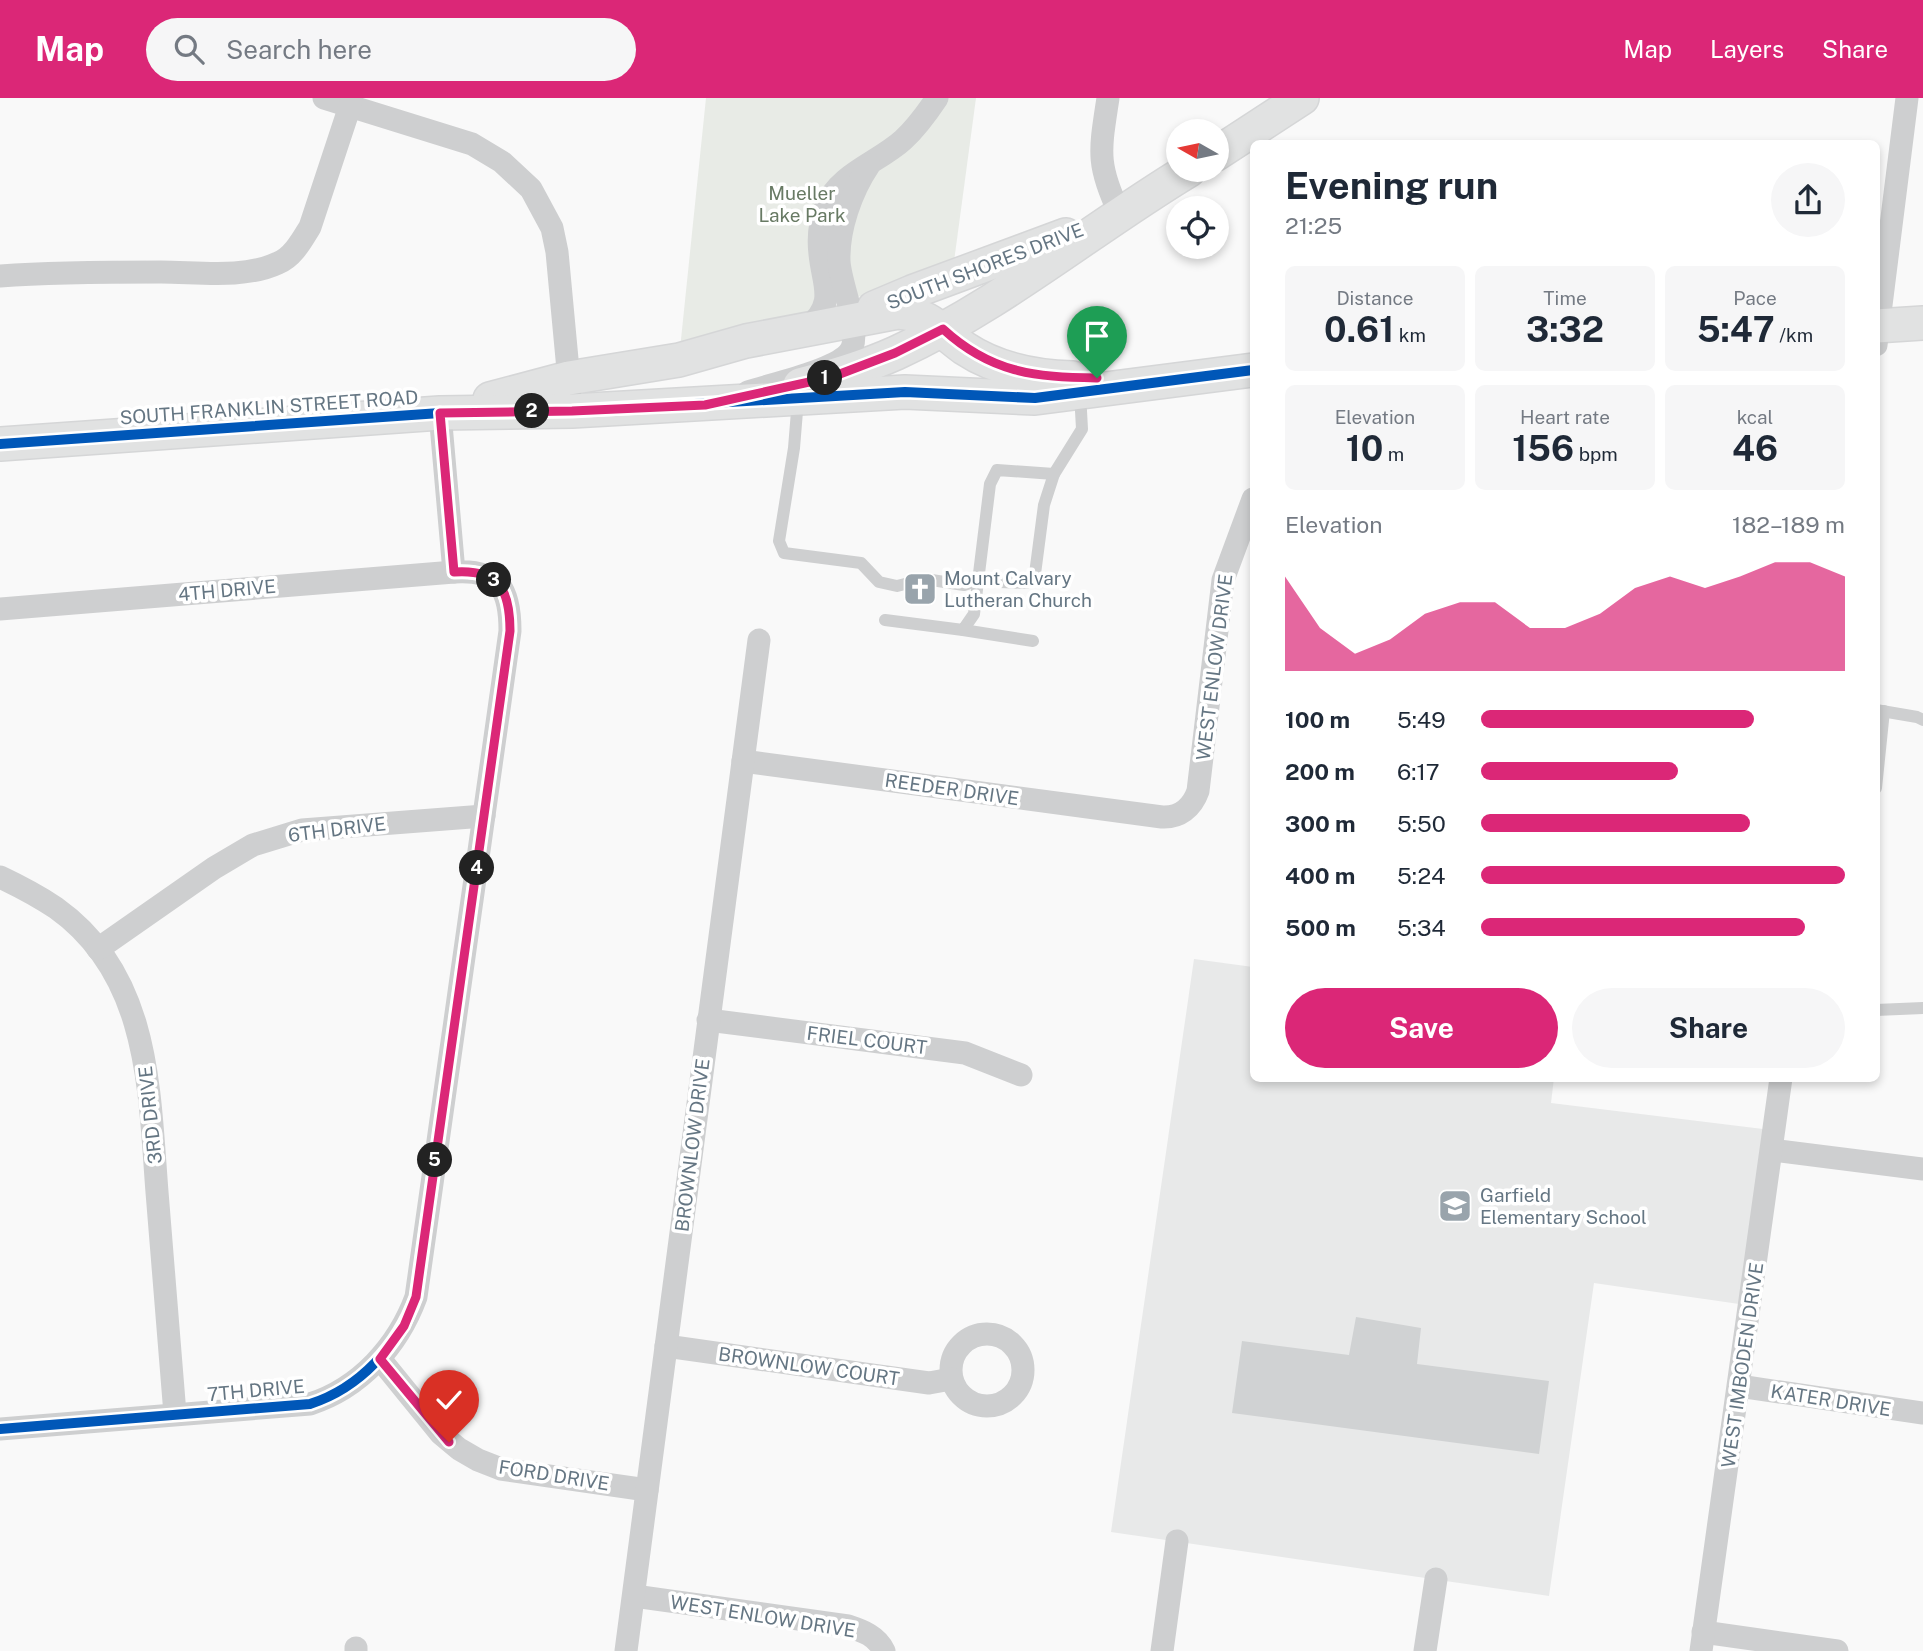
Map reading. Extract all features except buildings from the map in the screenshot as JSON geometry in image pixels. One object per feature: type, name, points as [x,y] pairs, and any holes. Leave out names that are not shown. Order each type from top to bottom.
[{"type":"street","points":[[324,98],[472,144],[502,162],[531,189],[552,228],[557,252],[572,411]]},
{"type":"street","points":[[808,328],[821,314],[827,296],[820,243],[825,208],[836,188],[902,140],[937,98]]},
{"type":"street","points":[[1108,98],[1101,144],[1101,166],[1120,214]]},
{"type":"street","points":[[1229,146],[1302,98]]},
{"type":"street","points":[[1880,309],[1908,98]]},
{"type":"street","points":[[0,276],[65,271],[235,271],[268,267],[282,262],[302,241],[310,227],[350,107]]},
{"type":"street","points":[[705,405],[837,362],[852,350],[855,341],[840,273],[839,247],[852,197],[869,165]]},
{"type":"street","name":"SOUTH SHORES DRIVE","points":[[705,405],[832,377],[895,353],[984,305],[1170,182]]},
{"type":"street","name":"SOUTH SHORES DRIVE","points":[[851,319],[912,292],[1120,214]]},
{"type":"street","points":[[976,355],[968,330],[974,316],[984,305]]},
{"type":"street","name":"SOUTH FRANKLIN STREET ROAD","points":[[440,413],[569,378],[678,360],[746,341],[882,313],[910,313],[932,321],[976,355],[1014,371],[1057,377],[1210,374]]},
{"type":"street","points":[[1880,331],[1923,323]]},
{"type":"street","name":"SOUTH FRANKLIN STREET ROAD","points":[[0,444],[440,413],[705,405],[905,392],[1035,398],[1250,370]]},
{"type":"street","points":[[440,413],[454,572]]},
{"type":"street","name":"WEST ENLOW DRIVE","points":[[1162,817],[1172,817],[1185,811],[1198,792],[1223,580],[1250,507]]},
{"type":"street","name":"4TH DRIVE","points":[[0,609],[454,572]]},
{"type":"street","name":"7TH DRIVE","points":[[0,1429],[310,1404],[338,1392],[380,1359],[404,1326],[416,1297],[509,646],[508,600],[497,582],[477,572],[454,572]]},
{"type":"street","name":"BROWNLOW DRIVE","points":[[626,1651],[759,640]]},
{"type":"street","name":"REEDER DRIVE","points":[[743,761],[1162,817]]},
{"type":"street","name":"6TH DRIVE","points":[[98,949],[214,868],[253,845],[302,830],[484,816]]},
{"type":"street","name":"3RD DRIVE","points":[[0,877],[56,908],[74,923],[98,949],[117,977],[127,1000],[144,1053],[149,1082],[175,1414]]},
{"type":"street","name":"FRIEL COURT","points":[[708,1020],[965,1053],[1021,1075]]},
{"type":"street","name":"WEST IMBODEN DRIVE","points":[[1702,1642],[1780,1082]]},
{"type":"street","points":[[1772,1150],[1923,1169]]},
{"type":"street","name":"BROWNLOW COURT","points":[[666,1346],[929,1382],[951,1379]]},
{"type":"street","name":"FORD DRIVE","points":[[380,1359],[441,1434],[458,1449],[478,1460],[501,1469],[646,1490]]},
{"type":"street","name":"KATER DRIVE","points":[[1739,1386],[1923,1413]]},
{"type":"street","points":[[1162,1651],[1177,1541]]},
{"type":"street","points":[[1425,1651],[1436,1579]]},
{"type":"street","name":"WEST ENLOW DRIVE","points":[[634,1596],[848,1626],[872,1636],[884,1651]]},
{"type":"street","points":[[1702,1642],[1837,1651]]},
{"type":"lane","points":[[799,399],[779,541],[784,553],[861,563],[879,582],[897,586],[925,579],[964,585],[976,581],[1026,583],[1035,574],[1044,505],[1054,474],[1082,429],[1080,393]]},
{"type":"lane","points":[[963,630],[974,614],[990,484],[997,470],[1054,474]]},
{"type":"lane","points":[[885,620],[1033,642]]},
{"type":"lane","points":[[1880,711],[1923,720]]},
{"type":"lane","points":[[1880,1010],[1923,1007]]},
{"type":"shaded area","name":"Garfield Elementary School","points":[[1194,959],[1250,967],[1250,1082],[1554,1082],[1551,1103],[1763,1129],[1739,1304],[1594,1283],[1549,1596],[1111,1532]]},
{"type":"green space","name":"Mueller Lake Park","points":[[706,98],[976,98],[953,269],[680,349]]},
{"type":"cycle path","points":[[0,444],[440,413],[572,411],[905,392],[1035,398],[1250,370]]},
{"type":"cycle path","points":[[0,1429],[310,1404],[345,1387],[375,1363],[399,1332],[416,1297],[510,631],[508,604],[499,585],[482,574],[454,572],[440,413]]},
{"type":"place","name":"Mount Calvary Lutheran Church","points":[[920,589]]},
{"type":"place","name":"Garfield Elementary School","points":[[1455,1206]]},
{"type":"route","points":[[449,1442],[380,1359],[404,1326],[416,1297],[510,631],[508,600],[497,582],[477,572],[454,572],[440,413],[705,405],[832,377],[895,353],[943,329],[964,348],[998,366],[1034,376],[1097,378]]}]
